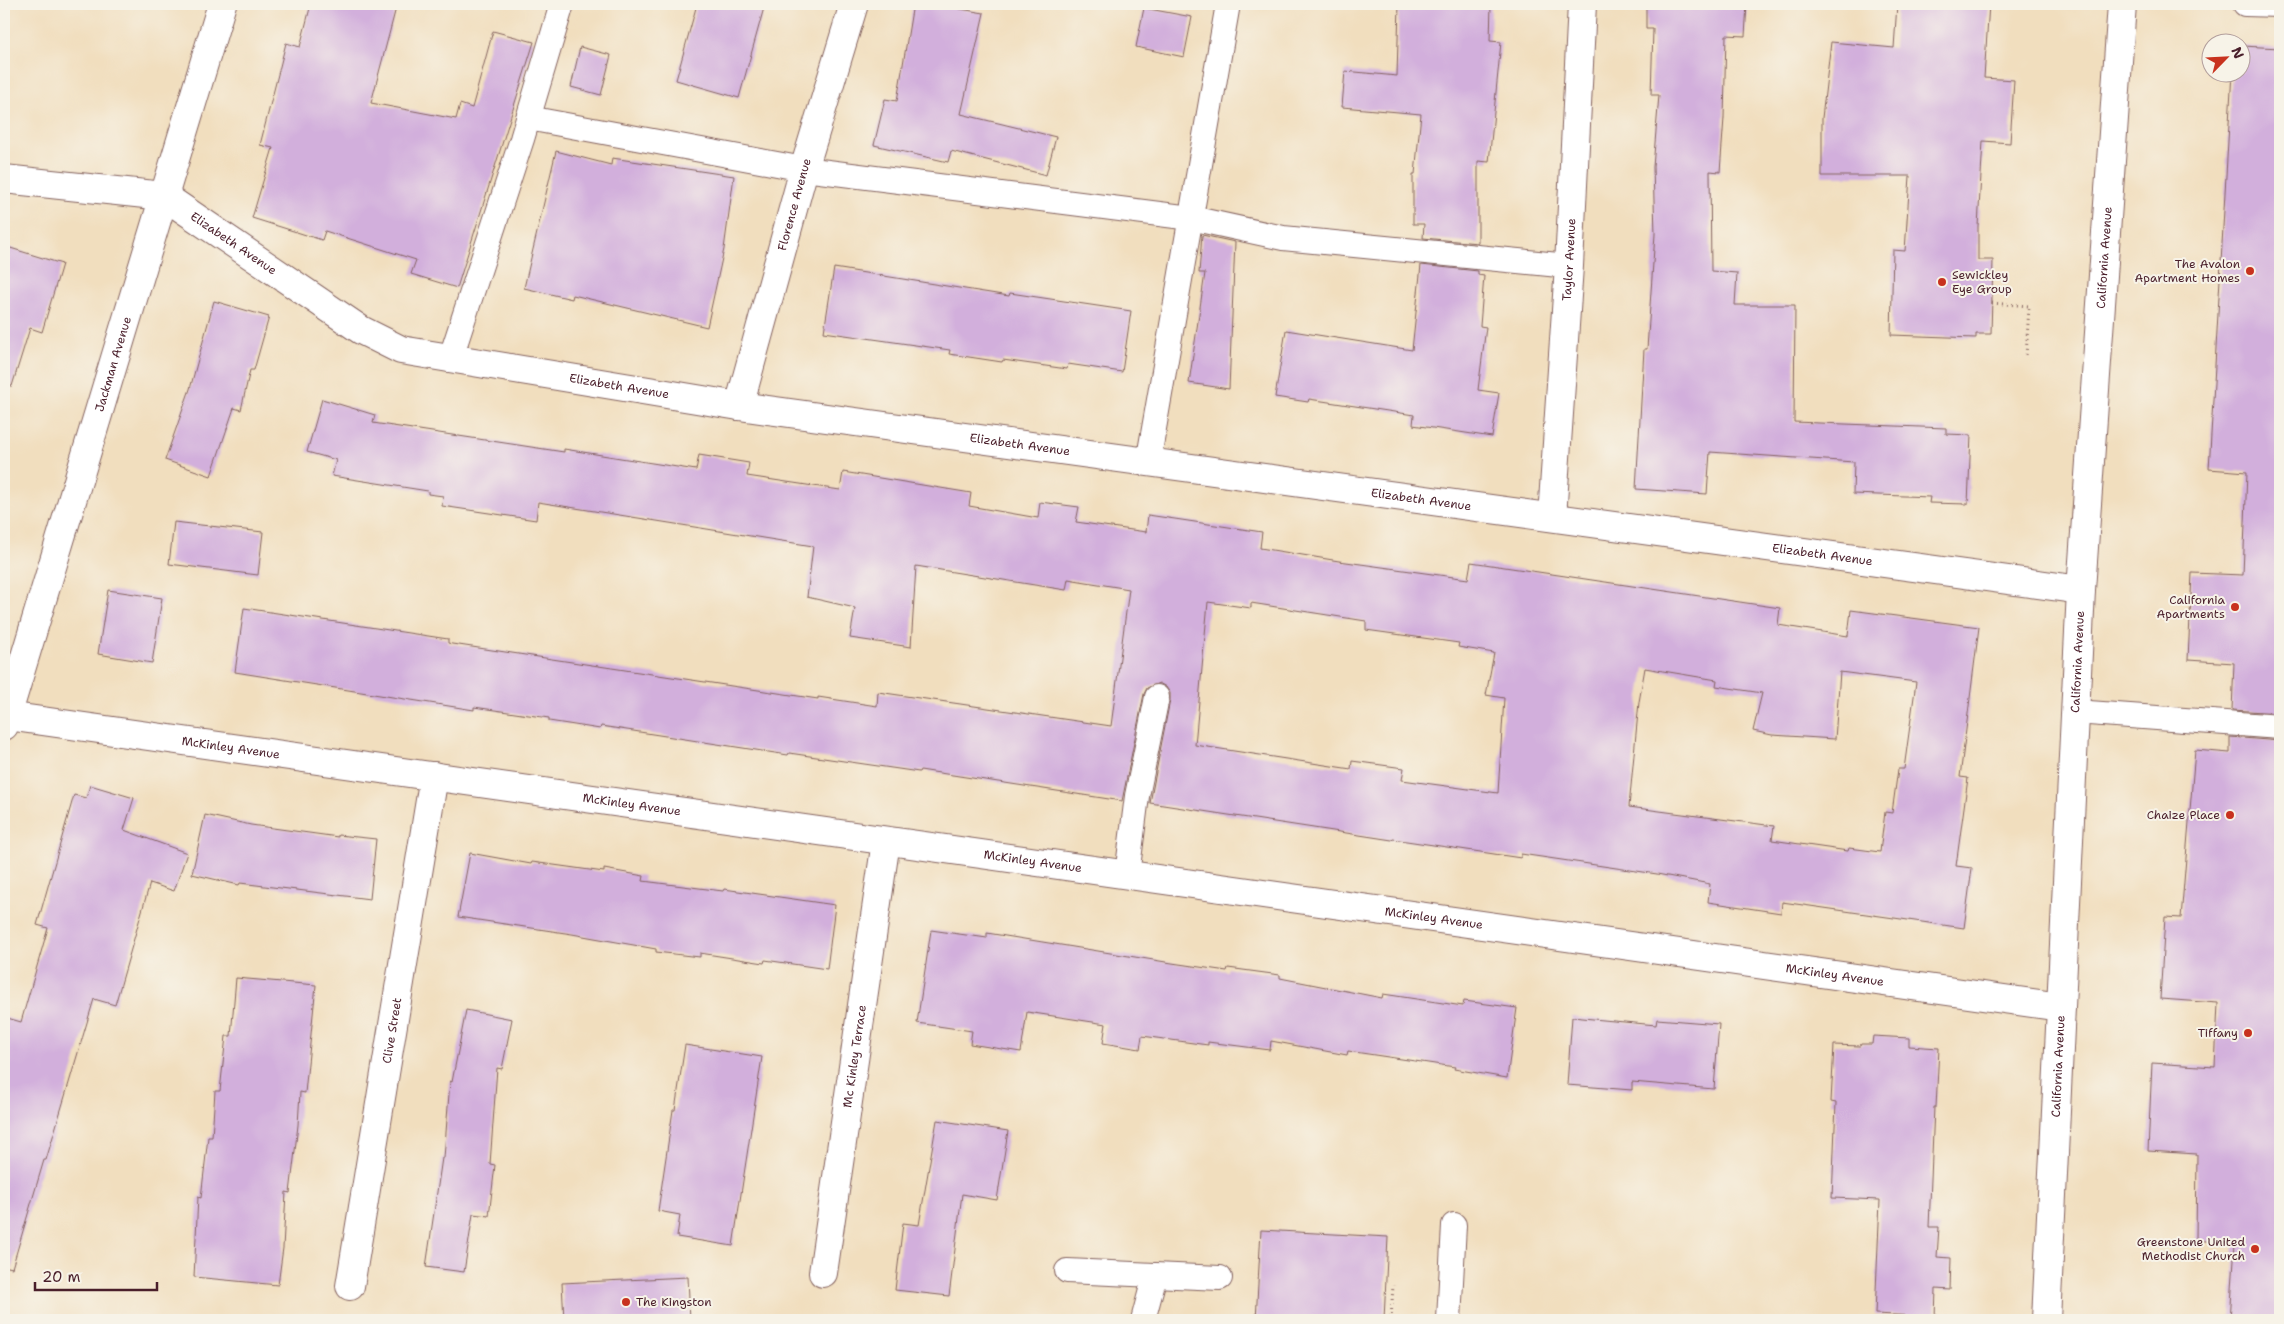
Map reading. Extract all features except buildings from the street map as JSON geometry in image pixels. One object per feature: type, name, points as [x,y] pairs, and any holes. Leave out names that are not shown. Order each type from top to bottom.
[{"type":"street","name":"Jackman Avenue","points":[[5,721],[222,4]]},
{"type":"street","name":"Florence Avenue","points":[[739,406],[804,169],[854,4]]},
{"type":"street","name":"Taylor Avenue","points":[[1552,517],[1569,266],[1582,4]]},
{"type":"street","name":"California Avenue","points":[[2046,1320],[2081,590],[2122,4]]},
{"type":"street","name":"Elizabeth Avenue","points":[[4,179],[164,196],[361,330],[401,350],[450,360],[739,406],[2081,590]]},
{"type":"street","name":"McKinley Avenue","points":[[5,721],[434,776],[2060,1007]]},
{"type":"street","name":"Clive Street","points":[[350,1286],[434,776]]},
{"type":"street","name":"Mc Kinley Terrace","points":[[823,1272],[886,841]]},
{"type":"lane","points":[[450,360],[528,118],[562,4]]},
{"type":"lane","points":[[1148,462],[1228,4]]},
{"type":"lane","points":[[2245,4],[2280,6]]},
{"type":"lane","points":[[528,118],[804,169],[1191,218],[1283,238],[1569,266]]},
{"type":"lane","points":[[1127,875],[1137,796],[1157,697]]},
{"type":"lane","points":[[2075,712],[2280,727]]},
{"type":"lane","points":[[1449,1320],[1454,1225]]},
{"type":"lane","points":[[1067,1271],[1220,1278]]},
{"type":"lane","points":[[1143,1320],[1155,1275]]},
{"type":"path","points":[[1992,303],[2029,306],[2026,356]]},
{"type":"path","points":[[1391,1320],[1393,1284]]},
{"type":"place","name":"The Avalon Apartment Homes","points":[[2250,271]]},
{"type":"place","name":"Sewickley Eye Group","points":[[1942,282]]},
{"type":"place","name":"California Apartments","points":[[2235,607]]},
{"type":"place","name":"Chaize Place","points":[[2230,815]]},
{"type":"place","name":"Tiffany","points":[[2248,1033]]},
{"type":"place","name":"Greenstone United Methodist Church","points":[[2255,1249]]},
{"type":"place","name":"The Kingston","points":[[626,1302]]}]
